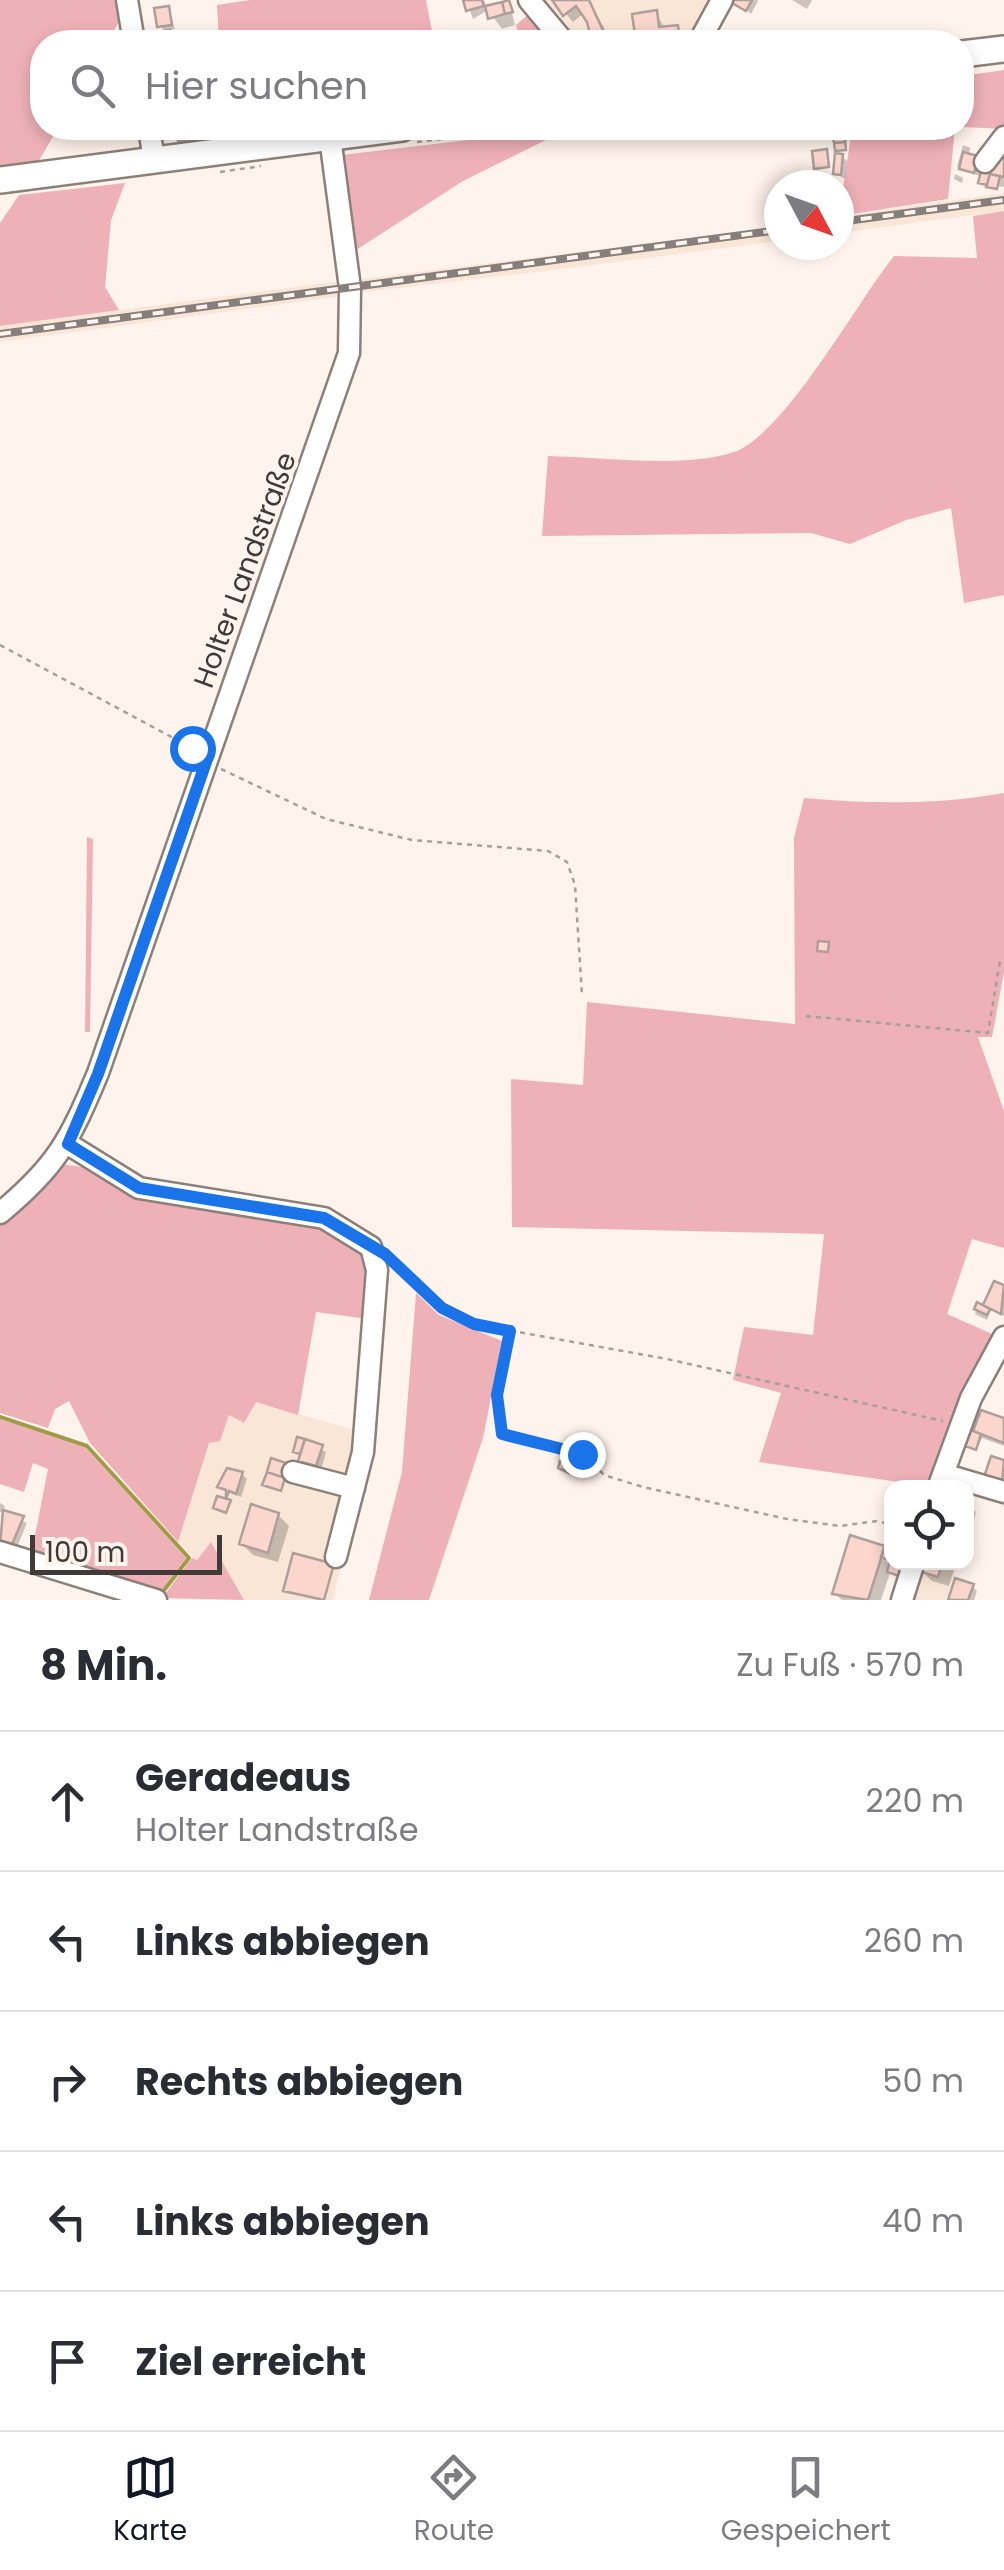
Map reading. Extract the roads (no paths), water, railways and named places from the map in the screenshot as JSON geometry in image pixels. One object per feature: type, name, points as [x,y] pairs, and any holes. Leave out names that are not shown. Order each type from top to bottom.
[{"type":"main road","points":[[974,53],[1004,49]]},
{"type":"main road","points":[[0,180],[307,140]]},
{"type":"street","points":[[127,0],[132,30]]},
{"type":"street","points":[[529,0],[554,30]]},
{"type":"street","points":[[706,30],[722,0]]},
{"type":"street","points":[[985,162],[1004,137]]},
{"type":"street","points":[[150,140],[154,160]]},
{"type":"street","name":"Holter Landstraße","points":[[0,1212],[36,1183],[68,1144],[98,1074],[349,353],[350,288],[330,140]]},
{"type":"street","points":[[68,1144],[139,1188],[324,1218],[371,1248],[377,1270],[363,1452],[336,1557]]},
{"type":"street","points":[[941,1480],[960,1425],[1004,1337]]},
{"type":"street","points":[[293,1472],[354,1488]]},
{"type":"street","points":[[974,1487],[1004,1492]]},
{"type":"street","points":[[0,1552],[156,1600]]},
{"type":"street","points":[[902,1600],[911,1570]]},
{"type":"waterway","points":[[0,1417],[87,1446],[189,1558],[161,1594]]},
{"type":"railway","points":[[854,220],[1004,200]]},
{"type":"railway","points":[[0,334],[764,232]]}]
